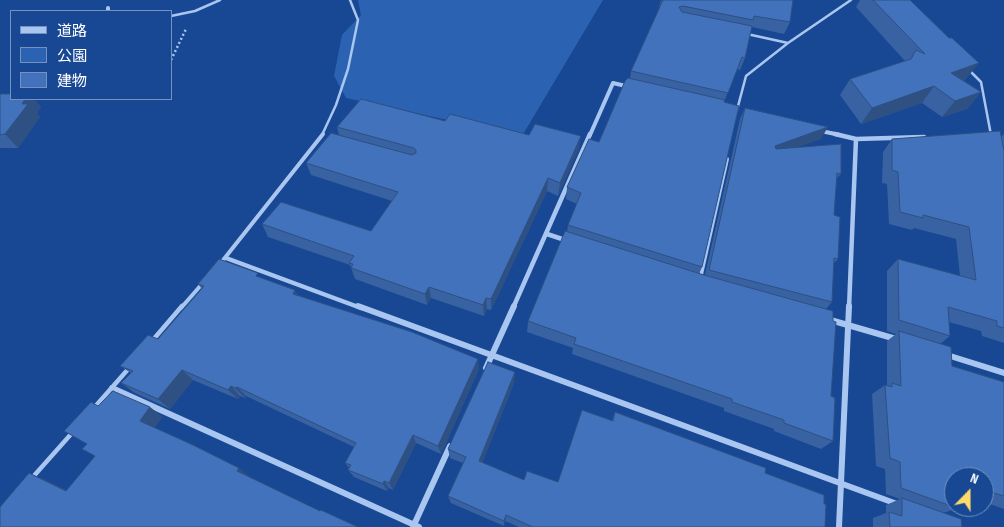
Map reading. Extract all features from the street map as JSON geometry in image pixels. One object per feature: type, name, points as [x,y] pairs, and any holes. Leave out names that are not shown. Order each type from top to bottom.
[{"type":"street","points":[[484,372],[613,83],[632,87]]},
{"type":"street","points":[[727,110],[745,114]]},
{"type":"street","points":[[813,129],[856,140],[933,136]]},
{"type":"street","points":[[981,134],[997,134]]},
{"type":"street","points":[[839,527],[856,140]]},
{"type":"street","points":[[547,234],[574,243]]},
{"type":"street","points":[[226,258],[906,507]]},
{"type":"street","points":[[690,280],[699,283]]},
{"type":"street","points":[[820,317],[903,341]]},
{"type":"street","points":[[940,353],[1004,373]]},
{"type":"street","points":[[112,388],[415,526],[451,444]]},
{"type":"lane","points":[[172,16],[195,11],[220,0]]},
{"type":"lane","points":[[214,271],[321,138],[336,105],[348,69],[358,20],[350,0]]},
{"type":"lane","points":[[737,112],[746,76],[788,43],[851,0]]},
{"type":"lane","points":[[743,33],[788,43]]},
{"type":"lane","points":[[967,68],[981,82],[992,142]]},
{"type":"lane","points":[[321,138],[330,141]]},
{"type":"lane","points":[[699,283],[728,150]]},
{"type":"lane","points":[[148,346],[208,278]]},
{"type":"lane","points":[[92,410],[136,360]]},
{"type":"lane","points":[[26,484],[72,432]]},
{"type":"path","points":[[172,58],[195,11]]},
{"type":"green space","points":[[358,0],[603,0],[522,136],[346,98],[334,76],[342,35],[361,15]]},
{"type":"building","points":[[663,0],[793,0],[790,22],[754,16],[753,20],[683,6],[679,7],[682,12],[752,26],[745,58],[742,57],[728,93],[631,71]]},
{"type":"building","points":[[873,0],[910,0],[949,38],[952,38],[979,63],[951,73],[981,92],[955,101],[934,86],[872,108],[850,79],[911,59],[916,50],[925,54]]},
{"type":"building","points":[[628,78],[725,100],[724,102],[739,106],[702,267],[568,225],[581,193],[567,187],[589,139],[599,142]]},
{"type":"building","points":[[0,94],[10,94],[10,100],[24,100],[22,104],[28,104],[5,134],[0,135]]},
{"type":"building","points":[[361,99],[445,121],[450,114],[529,135],[535,124],[581,136],[560,183],[548,178],[491,299],[486,298],[483,305],[429,287],[425,294],[351,268],[353,264],[349,263],[354,256],[262,224],[281,202],[371,231],[398,192],[306,163],[331,133],[412,155],[416,153],[414,148],[337,127]]},
{"type":"building","points":[[745,108],[828,127],[775,146],[776,149],[841,144],[841,174],[837,173],[834,215],[840,217],[838,259],[834,258],[832,302],[709,270]]},
{"type":"building","points":[[1000,131],[1004,151],[1004,328],[997,326],[997,321],[948,307],[950,336],[899,320],[898,259],[976,280],[969,227],[923,215],[923,218],[900,212],[898,172],[892,170],[892,139]]},
{"type":"building","points":[[565,231],[704,275],[833,311],[833,321],[836,322],[831,396],[835,398],[833,441],[784,423],[784,420],[732,402],[732,399],[574,344],[576,338],[528,321]]},
{"type":"building","points":[[219,259],[258,273],[256,276],[295,290],[293,294],[412,332],[478,359],[438,446],[413,435],[389,483],[384,481],[383,484],[348,470],[351,465],[345,463],[356,443],[237,387],[231,386],[228,390],[182,370],[158,399],[121,383],[133,371],[120,366],[148,335],[158,339],[204,286],[198,284]]},
{"type":"building","points":[[899,331],[951,347],[952,366],[1004,382],[1004,496],[994,493],[994,467],[944,467],[944,503],[901,488],[900,462],[890,458],[885,385],[892,387],[892,383],[901,386]]},
{"type":"building","points":[[488,362],[515,372],[479,461],[524,480],[527,471],[558,482],[582,410],[613,421],[615,412],[766,468],[765,473],[824,495],[824,504],[826,504],[825,527],[533,527],[506,515],[504,521],[448,496],[466,457],[448,449]]},
{"type":"building","points":[[113,391],[150,407],[140,421],[239,468],[237,471],[358,527],[0,527],[0,507],[29,473],[66,491],[95,456],[82,449],[87,444],[64,431],[91,402],[98,406]]},
{"type":"building","points":[[902,498],[944,513],[944,517],[961,519],[962,527],[890,527],[889,512],[902,516]]}]
